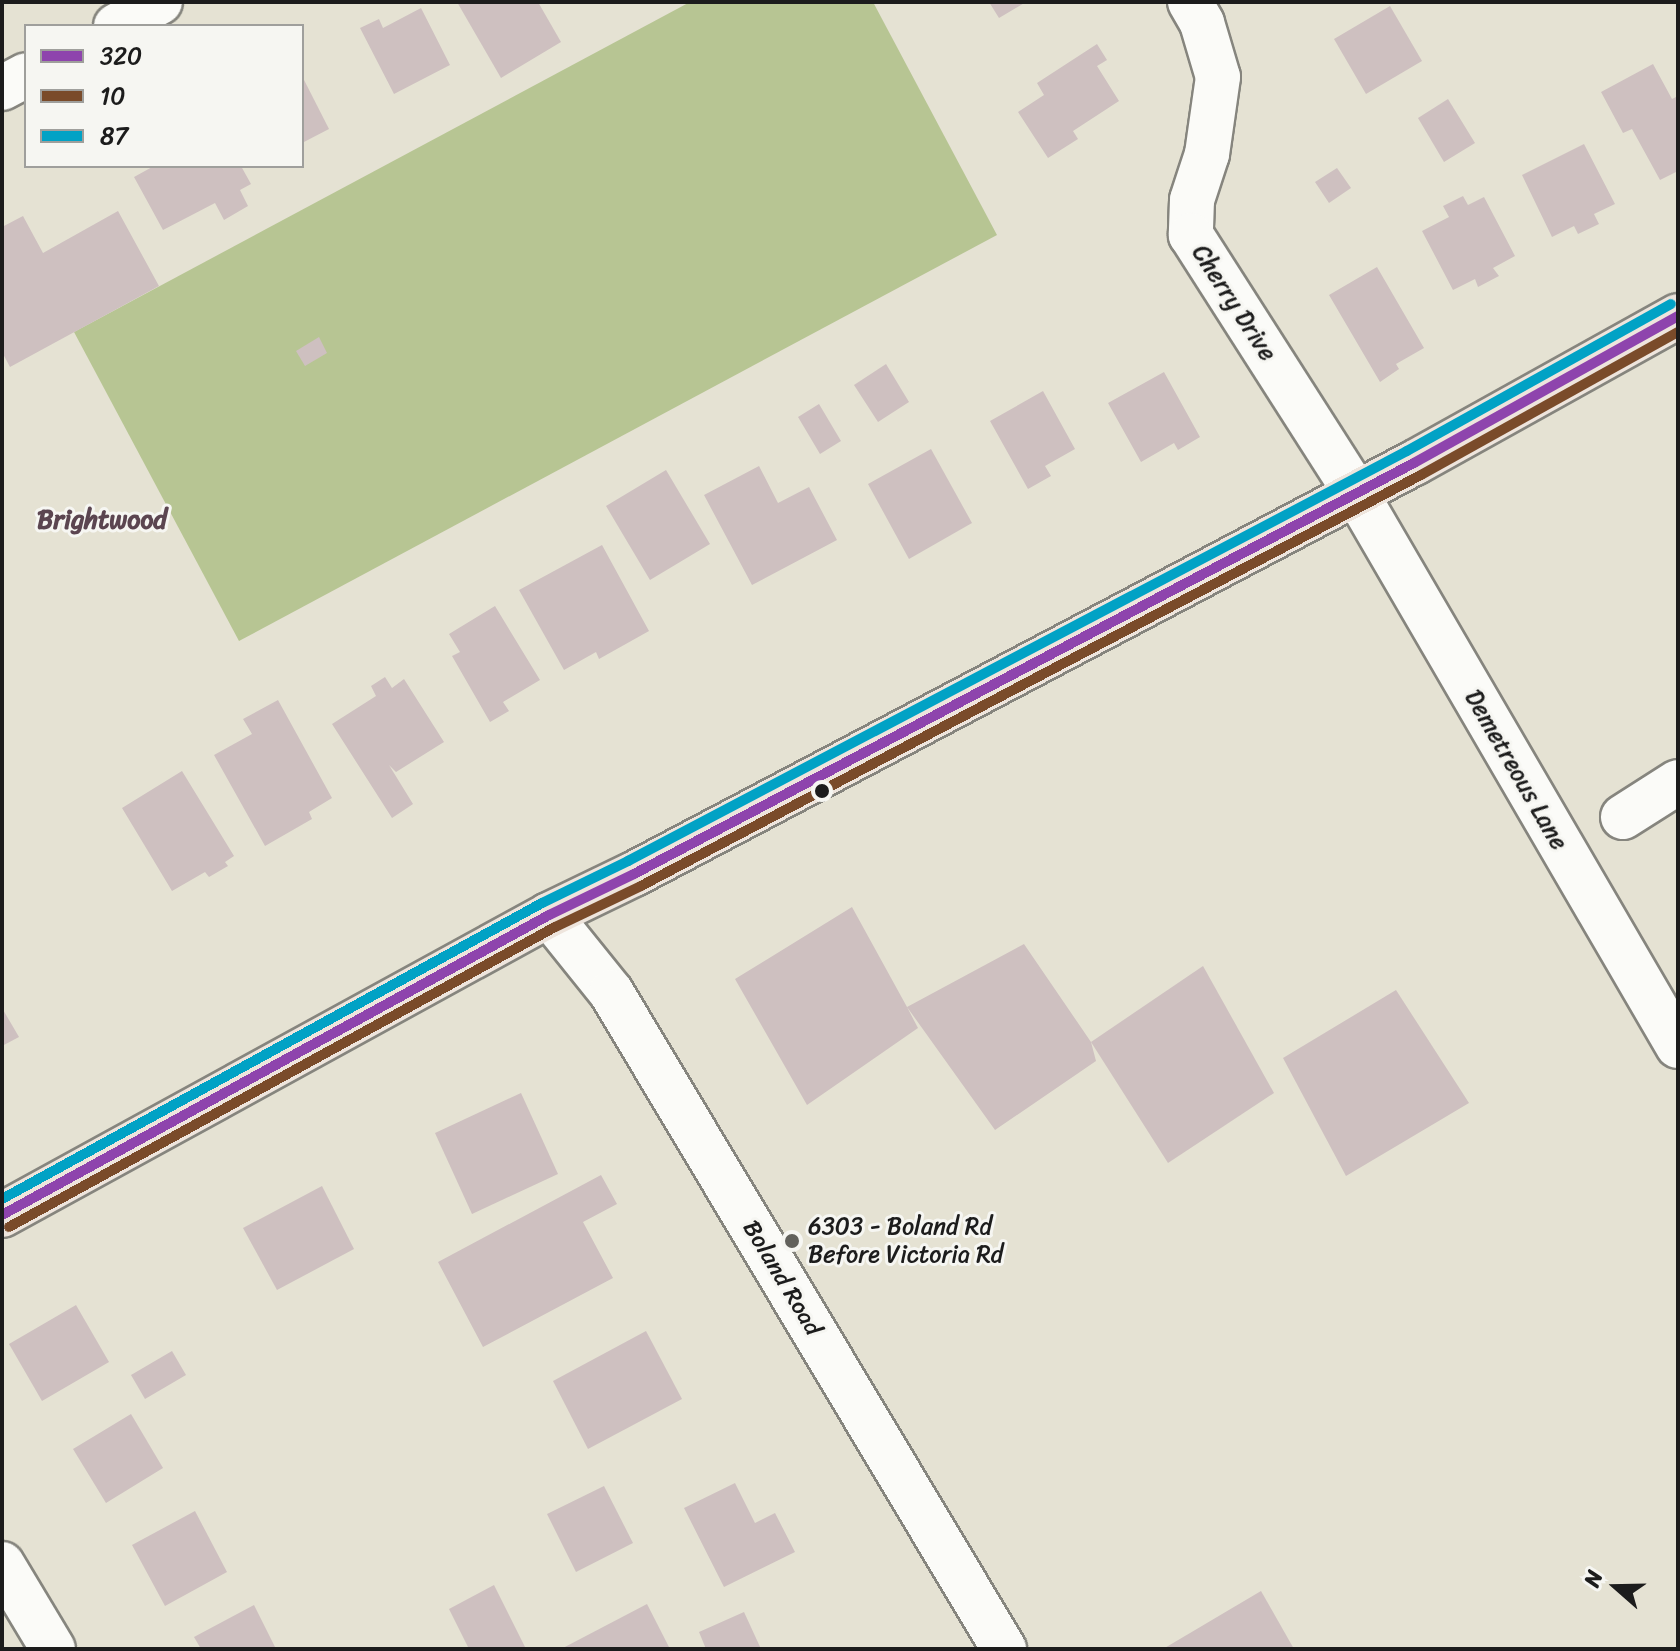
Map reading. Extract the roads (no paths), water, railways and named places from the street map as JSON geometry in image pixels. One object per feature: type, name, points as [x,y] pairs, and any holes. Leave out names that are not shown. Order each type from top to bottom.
[{"type":"main road","points":[[2,1215],[549,915],[634,874],[1356,493],[1678,316]]},
{"type":"street","points":[[120,24],[160,2]]},
{"type":"street","name":"Cherry Drive","points":[[1190,2],[1202,23],[1218,77],[1207,154],[1192,200],[1191,235],[1356,493]]},
{"type":"street","points":[[2,88],[24,76]]},
{"type":"street","name":"Demetreous Lane","points":[[1356,493],[1678,1046]]},
{"type":"street","points":[[1623,817],[1678,782]]},
{"type":"street","name":"Boland Road","points":[[549,915],[611,992],[990,1644]]},
{"type":"street","points":[[2,1564],[53,1649]]},
{"type":"place","name":"6303 - Boland Rd Before Victoria Rd","points":[[792,1241]]},
{"type":"district","name":"Brightwood","points":[[102,520]]}]
